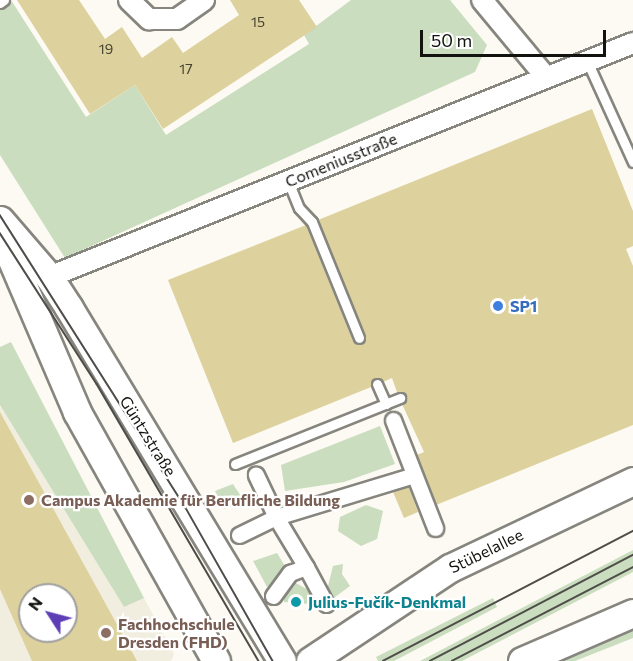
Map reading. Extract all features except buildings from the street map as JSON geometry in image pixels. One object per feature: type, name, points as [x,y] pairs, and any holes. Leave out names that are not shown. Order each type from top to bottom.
[{"type":"main road","name":"Güntzstraße","points":[[0,220],[49,277],[188,500],[282,661]]},
{"type":"main road","points":[[0,232],[78,412],[216,661]]},
{"type":"main road","name":"Stübelallee","points":[[310,661],[346,634],[450,568],[633,481]]},
{"type":"main road","points":[[522,661],[633,613]]},
{"type":"street","points":[[129,0],[149,19],[177,19],[204,0]]},
{"type":"street","points":[[482,0],[546,77]]},
{"type":"street","name":"Comeniusstraße","points":[[49,277],[633,43]]},
{"type":"street","points":[[393,420],[435,528]]},
{"type":"street","points":[[256,475],[276,517],[326,604]]},
{"type":"street","points":[[239,535],[276,517],[414,475]]},
{"type":"street","points":[[273,596],[290,573],[306,567]]},
{"type":"lane","points":[[0,3],[4,0]]},
{"type":"lane","points":[[587,61],[633,162]]},
{"type":"lane","points":[[288,181],[299,208],[312,222],[358,338]]},
{"type":"lane","points":[[377,384],[386,404]]},
{"type":"lane","points":[[235,464],[399,398]]},
{"type":"shaded area","name":"Campus Akademie für Berufliche Bildung","points":[[0,405],[124,607],[144,598],[174,654],[171,661],[0,661]]},
{"type":"green space","points":[[0,0],[11,0],[86,117],[135,85],[166,135],[309,44],[304,35],[351,0],[450,0],[487,45],[475,72],[65,258],[0,155]]},
{"type":"green space","points":[[11,342],[144,598],[124,607],[0,405],[0,347]]},
{"type":"green space","points":[[380,426],[395,464],[344,482],[285,491],[281,465]]},
{"type":"green space","points":[[233,484],[244,501],[224,509],[215,491]]},
{"type":"green space","points":[[366,505],[383,511],[377,539],[361,546],[338,531],[340,517]]},
{"type":"green space","points":[[633,550],[633,572],[462,661],[420,661]]},
{"type":"green space","points":[[277,553],[285,566],[278,580],[267,587],[253,561]]},
{"type":"green space","points":[[343,564],[342,574],[350,586],[331,600],[327,590],[333,566]]},
{"type":"green space","points":[[294,582],[312,592],[311,604],[284,602],[285,589]]},
{"type":"green space","points":[[493,598],[497,607],[394,661],[378,661],[376,657]]},
{"type":"green space","points":[[633,629],[633,638],[575,661],[554,661]]},
{"type":"tram line","points":[[0,215],[186,508],[273,661]]},
{"type":"tram line","points":[[0,233],[97,384],[259,661]]},
{"type":"tram line","points":[[383,661],[633,531]]},
{"type":"tram line","points":[[430,661],[633,555]]},
{"type":"tram line","points":[[452,661],[633,567]]},
{"type":"place","name":"SP1","points":[[498,306]]},
{"type":"place","name":"Campus Akademie für Berufliche Bildung","points":[[29,500]]},
{"type":"place","name":"Julius-Fučík-Denkmal","points":[[296,602]]},
{"type":"place","name":"Fachhochschule Dresden (FHD)","points":[[106,633]]}]
